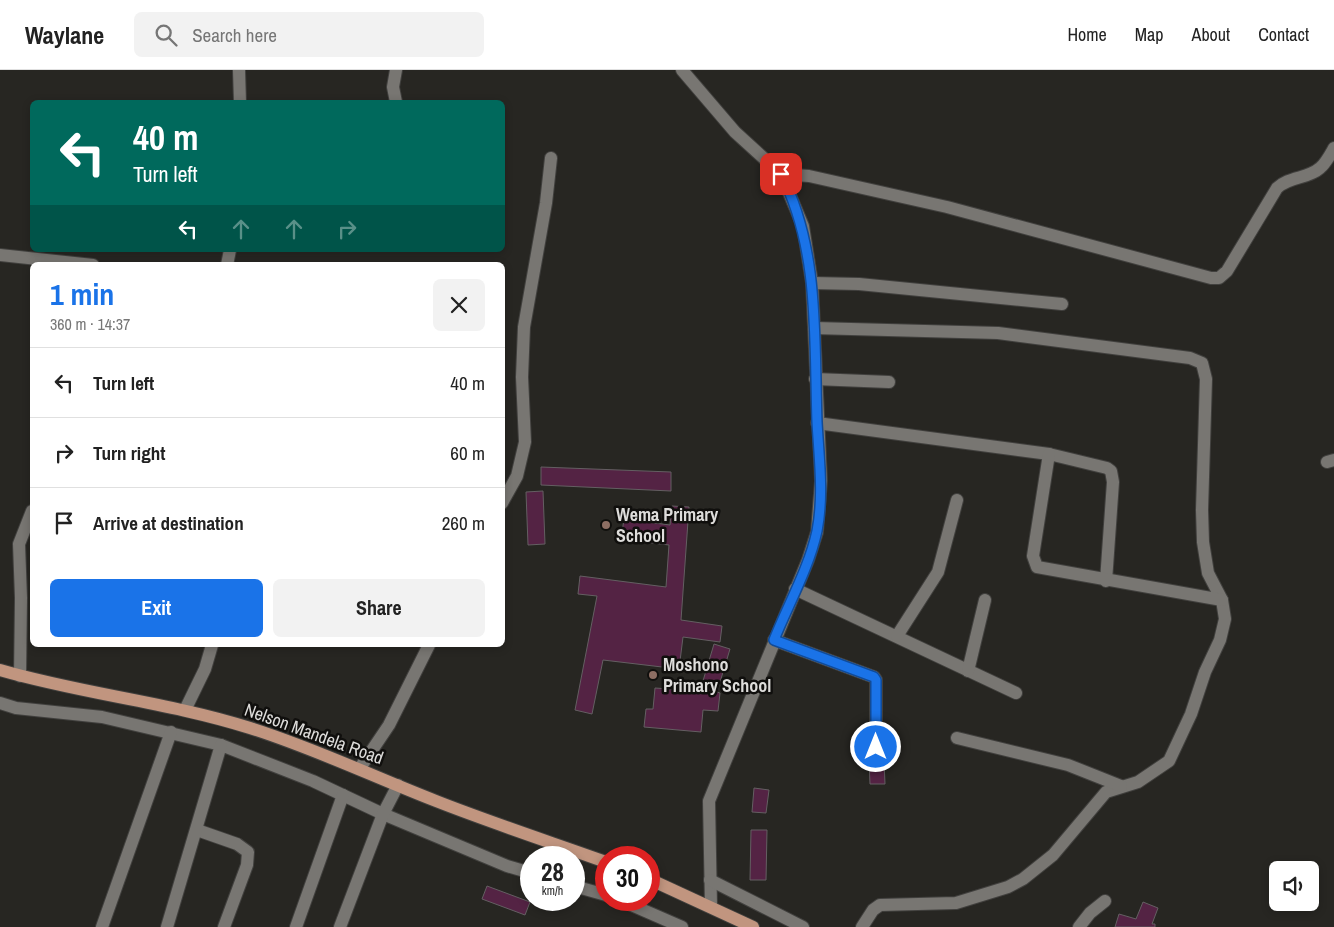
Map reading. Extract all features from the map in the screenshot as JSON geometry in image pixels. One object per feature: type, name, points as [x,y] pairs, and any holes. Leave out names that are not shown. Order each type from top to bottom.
[{"type":"main road","name":"Nelson Mandela Road","points":[[0,670],[67,687],[185,710],[258,730],[360,768],[462,811],[595,858]]},
{"type":"main road","points":[[660,884],[753,927]]},
{"type":"street","points":[[239,70],[240,100]]},
{"type":"street","points":[[396,70],[393,87],[396,100]]},
{"type":"street","points":[[682,70],[735,132],[781,174],[803,226],[812,283],[821,481],[818,527],[808,560],[710,801],[711,906]]},
{"type":"street","points":[[781,174],[809,176],[947,207],[1211,278],[1219,278],[1227,271],[1277,188],[1281,184],[1316,172],[1327,161],[1334,148]]},
{"type":"street","points":[[505,498],[517,476],[525,442],[522,377],[524,328],[546,203],[551,158]]},
{"type":"street","points":[[0,256],[62,262]]},
{"type":"street","points":[[812,283],[859,284],[1062,304]]},
{"type":"street","points":[[814,328],[998,333],[1198,360],[1204,366],[1206,379],[1202,510],[1203,542],[1208,573],[1222,600],[1224,627],[1177,748],[1169,761],[1150,776],[1138,782],[1120,786],[1106,792],[1053,855],[1023,879],[988,894],[956,903],[880,904],[873,910],[862,927]]},
{"type":"street","points":[[815,379],[889,382]]},
{"type":"street","points":[[817,423],[1049,454],[1111,471],[1111,535],[1106,581]]},
{"type":"street","points":[[1049,454],[1033,556],[1034,564],[1042,570],[1222,600]]},
{"type":"street","points":[[897,636],[938,572],[957,500]]},
{"type":"street","points":[[20,676],[21,598],[19,544],[30,516]]},
{"type":"street","points":[[795,590],[1016,693]]},
{"type":"street","points":[[968,671],[984,600]]},
{"type":"street","points":[[774,640],[874,677],[876,680],[876,747]]},
{"type":"street","points":[[185,710],[205,669],[211,647]]},
{"type":"street","points":[[360,768],[393,718],[427,647]]},
{"type":"street","points":[[0,703],[16,708],[102,717],[221,744],[254,756],[383,814],[520,870]]},
{"type":"street","points":[[102,927],[171,732]]},
{"type":"street","points":[[957,738],[1068,765],[1120,786]]},
{"type":"street","points":[[167,927],[221,744]]},
{"type":"street","points":[[340,927],[383,814],[398,785]]},
{"type":"street","points":[[296,927],[343,795]]},
{"type":"street","points":[[197,830],[237,844],[248,852],[247,865],[224,927]]},
{"type":"street","points":[[710,880],[803,927]]},
{"type":"street","points":[[1079,927],[1090,913],[1105,901]]},
{"type":"street","points":[[645,911],[682,927]]},
{"type":"building","points":[[541,467],[671,472],[671,491],[541,485]]},
{"type":"building","points":[[543,491],[545,544],[528,545],[526,492]]},
{"type":"building","points":[[672,506],[689,507],[681,620],[722,626],[720,642],[683,637],[679,669],[603,660],[592,714],[575,710],[597,596],[578,594],[580,576],[666,587],[669,545],[621,539],[624,519],[670,525]]},
{"type":"building","points":[[714,644],[730,649],[717,692],[720,693],[718,711],[703,710],[701,732],[644,727],[646,709],[653,709],[655,688],[700,691]]},
{"type":"building","points":[[884,760],[885,784],[870,784],[869,761]]},
{"type":"building","points":[[754,788],[769,790],[766,813],[752,812]]},
{"type":"building","points":[[751,830],[767,830],[766,880],[750,880]]},
{"type":"building","points":[[487,886],[520,898],[520,911],[527,911],[525,915],[482,899]]},
{"type":"building","points":[[1143,902],[1158,908],[1152,924],[1155,924],[1155,927],[1115,927],[1119,914],[1136,919]]},
{"type":"place","name":"Wema Primary School","points":[[606,525]]},
{"type":"place","name":"Moshono Primary School","points":[[653,675]]},
{"type":"route","points":[[781,174],[803,226],[812,283],[821,481],[817,532],[808,560],[774,640],[874,677],[876,680],[876,747]]}]
